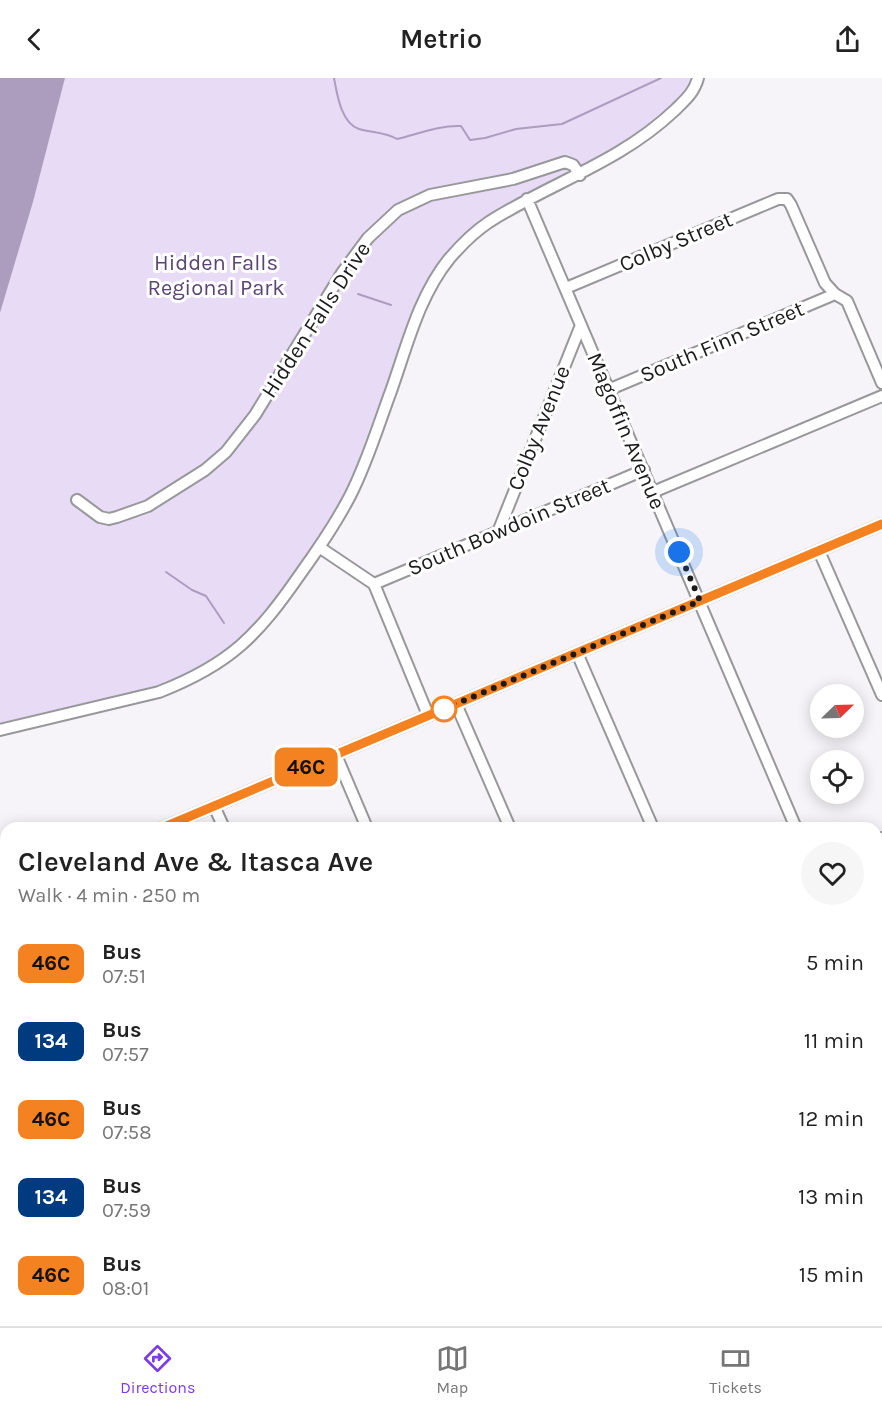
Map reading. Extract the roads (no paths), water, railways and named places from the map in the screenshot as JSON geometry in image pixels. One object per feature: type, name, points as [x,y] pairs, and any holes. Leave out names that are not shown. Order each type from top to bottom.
[{"type":"street","points":[[0,730],[159,692],[202,673],[232,653],[257,631],[274,612],[340,515],[361,473],[419,311],[430,286],[448,260],[471,235],[487,223],[527,199],[607,160],[665,119],[690,95],[698,78]]},
{"type":"street","name":"Hidden Falls Drive","points":[[77,500],[100,517],[109,519],[117,517],[148,506],[205,470],[226,452],[255,415],[342,273],[368,238],[398,210],[430,195],[513,179],[565,162],[573,165],[580,175]]},
{"type":"street","name":"Magoffin Avenue","points":[[527,199],[793,822]]},
{"type":"street","name":"Colby Street","points":[[566,288],[778,199],[787,199],[825,284],[835,294]]},
{"type":"street","points":[[835,294],[847,301],[882,383]]},
{"type":"street","name":"South Finn Street","points":[[608,390],[835,294]]},
{"type":"street","name":"Colby Avenue","points":[[498,531],[581,325]]},
{"type":"street","points":[[653,492],[882,396]]},
{"type":"street","name":"South Bowdoin Street","points":[[374,584],[644,471]]},
{"type":"street","points":[[176,822],[882,524]]},
{"type":"street","points":[[320,547],[374,584],[428,715]]},
{"type":"street","points":[[819,550],[878,672],[882,695]]},
{"type":"street","points":[[578,652],[649,822]]},
{"type":"street","points":[[456,704],[507,822]]},
{"type":"street","points":[[336,755],[364,822]]},
{"type":"street","points":[[214,806],[221,822]]},
{"type":"waterway","points":[[334,78],[338,100],[344,114],[348,121],[359,129],[397,139],[437,128],[461,126],[470,140],[516,129],[562,124],[661,78]]},
{"type":"waterway","points":[[358,294],[391,305]]},
{"type":"waterway","points":[[166,572],[192,590],[206,596],[224,623]]},
{"type":"park label","name":"Hidden Falls Regional Park","points":[[216,276]]}]
